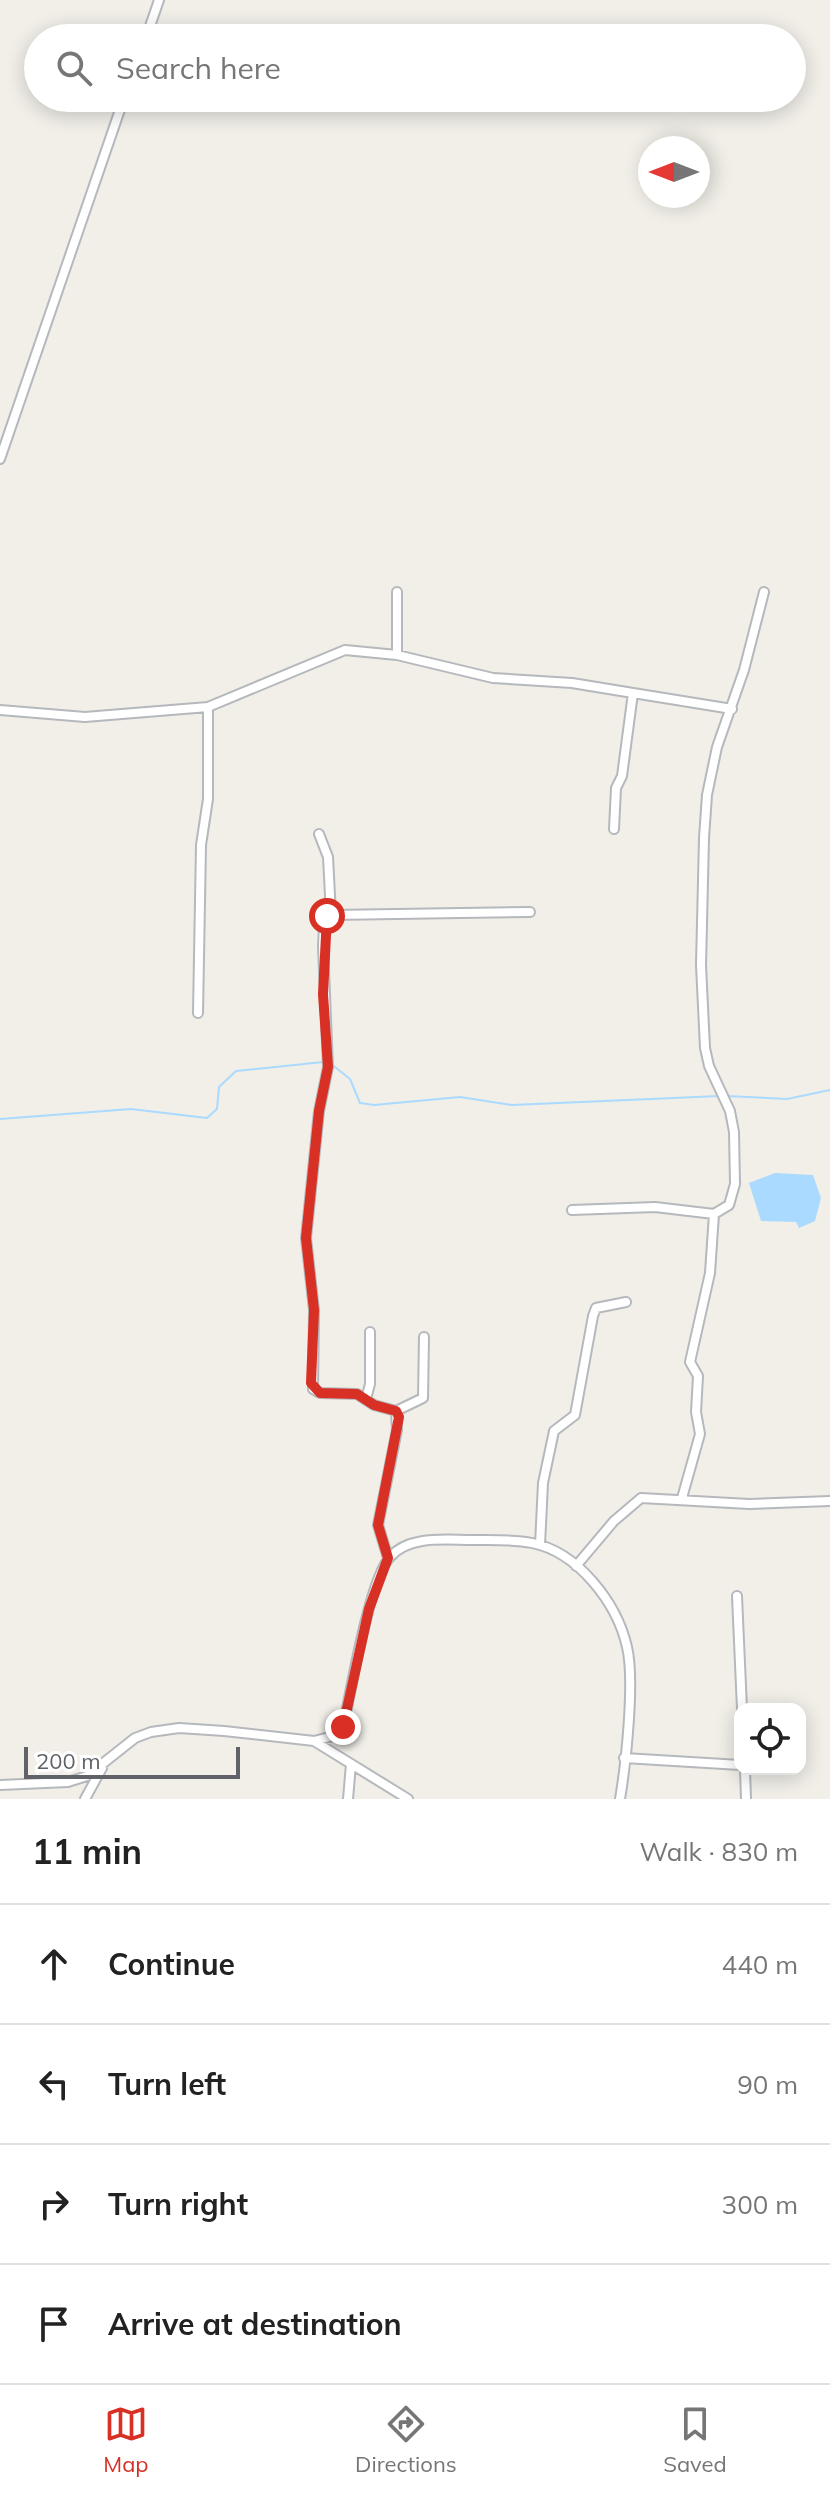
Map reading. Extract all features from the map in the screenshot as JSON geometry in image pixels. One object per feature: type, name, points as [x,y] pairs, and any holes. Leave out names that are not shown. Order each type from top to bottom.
[{"type":"street","points":[[151,24],[159,0]]},
{"type":"street","points":[[0,459],[119,112]]},
{"type":"street","points":[[397,592],[397,655]]},
{"type":"street","points":[[572,1210],[655,1207],[714,1214],[729,1205],[735,1184],[730,1111],[709,1066],[705,1048],[701,965],[704,838],[707,795],[717,747],[759,622],[764,592]]},
{"type":"street","points":[[0,710],[85,717],[208,707],[345,650],[397,655],[493,678],[572,683],[732,709]]},
{"type":"street","points":[[614,829],[616,788],[622,776],[633,693]]},
{"type":"street","points":[[198,1013],[201,845],[208,799],[208,707]]},
{"type":"street","points":[[319,834],[328,857],[331,915],[324,925],[323,946],[328,1067],[319,1111],[306,1238],[314,1310],[311,1383],[320,1393],[357,1394],[396,1411],[423,1398],[424,1337]]},
{"type":"street","points":[[331,915],[530,912]]},
{"type":"street","points":[[682,1498],[700,1434],[696,1412],[698,1376],[690,1362],[710,1273],[714,1214]]},
{"type":"street","points":[[540,1545],[543,1483],[554,1431],[575,1415],[593,1316],[596,1308],[626,1302]]},
{"type":"street","points":[[366,1399],[370,1384],[370,1332]]},
{"type":"street","points":[[388,1558],[378,1525],[397,1430],[396,1411]]},
{"type":"street","points":[[576,1566],[635,1501],[650,1497],[749,1504],[830,1501]]},
{"type":"street","points":[[0,1785],[68,1782],[87,1776],[135,1738],[179,1728],[267,1734],[314,1741],[337,1735],[343,1727],[369,1609],[388,1558],[408,1545],[428,1540],[490,1540],[540,1545],[576,1566],[602,1594],[627,1646],[620,1799]]},
{"type":"street","points":[[737,1596],[742,1703]]},
{"type":"street","points":[[314,1741],[408,1799]]},
{"type":"street","points":[[624,1758],[734,1765]]},
{"type":"street","points":[[85,1799],[104,1764]]},
{"type":"street","points":[[348,1799],[351,1764]]},
{"type":"street","points":[[745,1775],[746,1799]]},
{"type":"water","points":[[775,1173],[813,1175],[821,1198],[815,1221],[799,1228],[796,1222],[761,1221],[749,1183]]},
{"type":"waterway","points":[[0,1119],[131,1109],[207,1118],[217,1109],[219,1087],[236,1071],[323,1062]]},
{"type":"waterway","points":[[330,1063],[350,1079],[360,1103],[374,1105],[460,1097],[512,1105],[720,1096]]},
{"type":"waterway","points":[[726,1096],[787,1099],[830,1090]]},
{"type":"route","points":[[327,916],[324,925],[323,994],[328,1067],[319,1111],[314,1186],[306,1238],[314,1310],[311,1383],[313,1389],[320,1393],[357,1394],[374,1405],[396,1411],[399,1417],[378,1525],[380,1541],[388,1558],[369,1609],[343,1727]]}]
